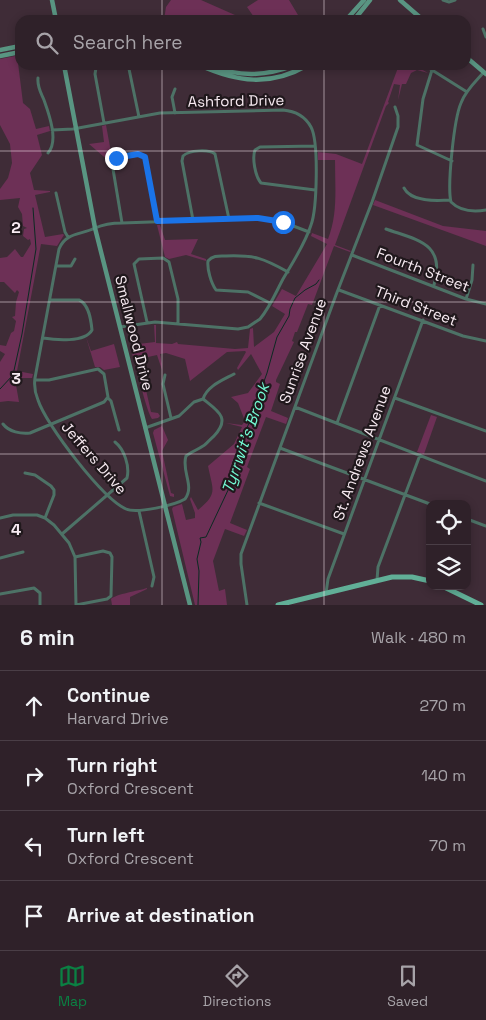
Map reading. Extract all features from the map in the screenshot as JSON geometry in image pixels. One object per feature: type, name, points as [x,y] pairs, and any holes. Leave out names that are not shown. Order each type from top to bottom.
[{"type":"main road","points":[[278,605],[377,580],[406,577],[426,581]]},
{"type":"main road","points":[[449,590],[473,604],[481,605]]},
{"type":"street","points":[[52,0],[55,15]]},
{"type":"street","points":[[396,0],[401,1],[417,15]]},
{"type":"street","points":[[443,0],[449,2],[455,0]]},
{"type":"street","points":[[352,15],[367,1]]},
{"type":"street","points":[[357,15],[367,1]]},
{"type":"street","points":[[483,30],[486,37]]},
{"type":"street","points":[[0,50],[15,47]]},
{"type":"street","points":[[0,56],[15,53]]},
{"type":"street","points":[[471,60],[485,71],[466,92],[459,109],[450,181],[450,200],[454,205],[466,210],[486,210]]},
{"type":"street","name":"Smallwood Drive","points":[[64,70],[95,228],[190,605]]},
{"type":"street","points":[[95,70],[104,123]]},
{"type":"street","points":[[129,70],[139,117]]},
{"type":"street","points":[[211,70],[225,76],[243,79],[279,77],[296,70]]},
{"type":"street","points":[[222,70],[235,73],[261,74],[282,70]]},
{"type":"street","points":[[452,161],[420,148],[416,144],[423,97],[432,70],[466,92]]},
{"type":"street","points":[[38,78],[38,85],[52,130],[53,145],[48,153]]},
{"type":"street","points":[[175,89],[172,97],[175,113]]},
{"type":"street","name":"Sunrise Avenue","points":[[247,605],[240,556],[398,127],[398,116],[395,107]]},
{"type":"street","name":"Ashford Drive","points":[[52,130],[175,113],[288,111],[299,115],[309,124],[314,133],[314,212],[309,232],[288,272],[258,321],[243,328],[147,322],[120,327]]},
{"type":"street","points":[[315,146],[259,147],[254,151],[253,155],[257,178],[261,182],[315,190]]},
{"type":"street","points":[[193,220],[182,158],[184,154],[189,152],[209,151],[214,152],[216,156],[228,219]]},
{"type":"street","points":[[122,222],[112,163],[117,158],[138,154],[144,155],[146,158],[157,221]]},
{"type":"street","points":[[404,188],[408,194],[418,198],[450,200]]},
{"type":"street","points":[[56,193],[65,232],[68,237],[100,225],[122,222],[228,219],[271,219],[309,232]]},
{"type":"street","points":[[386,229],[422,242],[429,247],[436,264],[437,273],[434,285]]},
{"type":"street","name":"Jeffers Drive","points":[[68,237],[61,245],[56,266],[35,380],[38,400],[50,425],[61,440],[108,495],[119,505],[129,510],[139,511]]},
{"type":"street","name":"Fourth Street","points":[[352,255],[434,285],[466,299],[486,304]]},
{"type":"street","points":[[270,303],[248,292],[216,290],[213,286],[207,264],[208,261],[214,256],[253,256],[268,261],[288,272]]},
{"type":"street","points":[[147,322],[134,264],[139,259],[163,258],[169,264],[178,297],[178,324]]},
{"type":"street","points":[[56,266],[72,265],[75,259]]},
{"type":"street","points":[[466,299],[472,280],[473,266]]},
{"type":"street","name":"Third Street","points":[[339,290],[463,336],[486,341]]},
{"type":"street","points":[[43,338],[68,340],[88,335],[92,330],[87,307],[84,302],[79,300],[50,300]]},
{"type":"street","points":[[337,423],[380,305]]},
{"type":"street","name":"St. Andrews Avenue","points":[[326,593],[327,582],[344,534],[423,320]]},
{"type":"street","points":[[3,424],[9,430],[25,434],[104,402],[109,394],[104,374],[98,368],[49,380],[35,380]]},
{"type":"street","points":[[145,428],[179,416],[194,402],[203,399],[208,389],[234,374]]},
{"type":"street","points":[[165,375],[163,384],[171,418]]},
{"type":"street","points":[[108,398],[111,401],[119,430]]},
{"type":"street","points":[[395,398],[486,431]]},
{"type":"street","points":[[152,586],[154,577],[139,511],[182,501],[188,496],[190,489],[184,466],[186,456],[206,444],[221,426],[221,415],[203,399]]},
{"type":"street","points":[[295,407],[486,481]]},
{"type":"street","points":[[62,534],[125,480],[128,474],[123,451],[115,442]]},
{"type":"street","points":[[280,448],[426,503]]},
{"type":"street","points":[[377,580],[378,567],[420,455]]},
{"type":"street","points":[[25,473],[35,475],[54,490],[54,495],[45,518]]},
{"type":"street","points":[[260,503],[344,534]]},
{"type":"street","points":[[0,518],[27,515],[45,518],[52,522],[62,534],[75,556],[76,605],[108,599],[111,596],[112,557],[110,553],[104,551],[75,556]]},
{"type":"street","points":[[471,520],[486,526]]},
{"type":"street","points":[[0,558],[23,552]]},
{"type":"street","points":[[0,594],[34,588],[40,593],[40,605]]},
{"type":"shaded area","points":[[171,0],[201,0],[235,15],[165,15],[166,7]]},
{"type":"shaded area","points":[[258,0],[289,0],[298,15],[253,15],[247,7]]},
{"type":"shaded area","points":[[15,56],[15,70],[19,70],[23,103],[30,109],[36,129],[49,126],[50,131],[37,135],[42,155],[30,173],[34,190],[50,191],[35,195],[45,237],[64,235],[57,246],[41,244],[17,371],[33,374],[32,378],[17,378],[16,385],[19,402],[0,402],[0,362],[5,354],[0,351],[0,345],[6,346],[11,333],[14,331],[16,321],[12,317],[15,316],[19,292],[17,290],[15,293],[4,282],[0,282],[0,258],[7,257],[15,249],[23,257],[31,244],[30,239],[28,240],[23,236],[24,229],[27,228],[23,226],[22,214],[18,207],[20,198],[0,200],[0,189],[8,178],[12,163],[10,144],[0,125],[0,59]]},
{"type":"shaded area","points":[[397,70],[417,70],[411,73],[406,84],[402,84],[398,100],[400,85],[394,84],[389,103],[386,106],[335,245],[351,251],[334,246],[312,305],[308,304],[297,332],[295,332],[292,341],[294,342],[276,380],[280,384],[271,411],[288,418],[286,424],[266,417],[247,467],[250,469],[230,523],[247,530],[244,536],[225,529],[213,561],[219,591],[225,589],[227,605],[195,605],[172,509],[182,504],[186,520],[195,518],[191,497],[198,510],[209,499],[212,486],[208,466],[234,444],[242,427],[226,423],[242,425],[245,421],[238,403],[231,397],[248,393],[262,374],[251,354],[238,370],[237,368],[245,351],[227,352],[190,381],[185,359],[166,353],[160,354],[162,370],[157,355],[148,357],[141,368],[151,412],[158,413],[160,416],[152,419],[142,391],[137,361],[134,361],[130,345],[155,342],[154,325],[156,325],[156,343],[172,344],[177,342],[178,344],[235,349],[248,348],[250,329],[253,328],[254,347],[274,332],[285,314],[272,306],[282,289],[296,296],[327,244],[311,236],[312,233],[328,239],[331,230],[335,200],[335,160],[318,160],[318,152],[336,154],[362,164]]},
{"type":"shaded area","points":[[106,125],[112,158],[110,162],[89,144],[104,142],[102,126]]},
{"type":"shaded area","points":[[375,200],[443,226],[486,231],[486,246],[373,205]]},
{"type":"shaded area","points":[[157,225],[160,225],[165,240],[198,239],[191,254],[206,259],[206,261],[186,255],[169,259],[165,257]]},
{"type":"shaded area","points":[[86,337],[91,351],[114,344],[120,367],[104,370],[100,367],[95,367]]},
{"type":"shaded area","points":[[431,415],[437,417],[424,454],[417,452]]},
{"type":"shaded area","points":[[162,426],[168,440],[162,451],[171,493],[174,494],[174,497],[170,496],[153,433],[154,430]]},
{"type":"shaded area","points":[[147,588],[130,597],[130,605],[112,605],[111,599],[114,597]]},
{"type":"waterway","points":[[0,389],[13,375],[22,334],[36,249],[33,208]]},
{"type":"waterway","name":"Tyrrwit's Brook","points":[[198,605],[199,571],[197,559],[201,542],[200,538],[206,537],[230,486],[229,480],[233,462],[267,373],[277,337],[289,316],[295,298],[319,280]]},
{"type":"route","points":[[116,158],[138,154],[142,154],[145,157],[157,221],[258,218],[283,222]]}]
